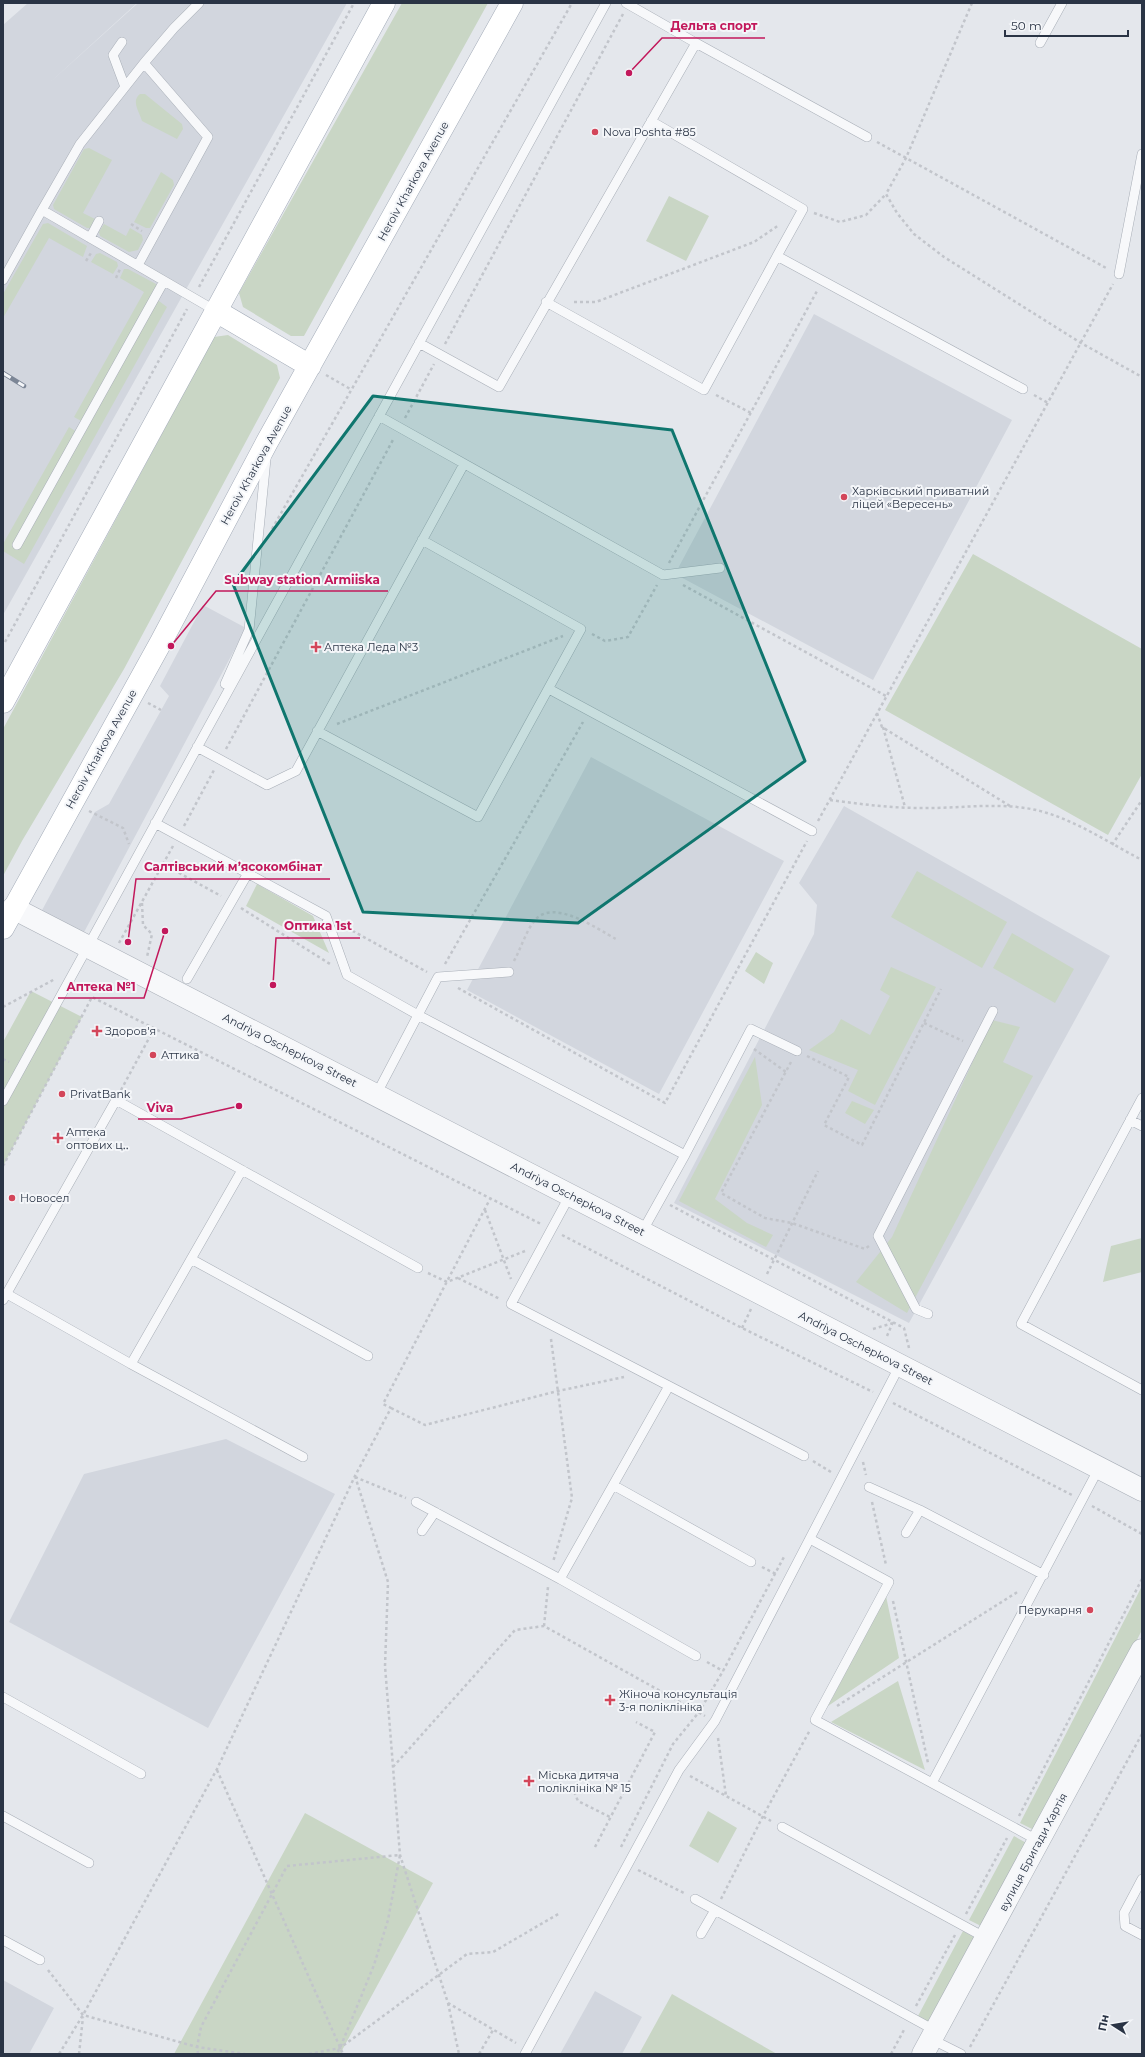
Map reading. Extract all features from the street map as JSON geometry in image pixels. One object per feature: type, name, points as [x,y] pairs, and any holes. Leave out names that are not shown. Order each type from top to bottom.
[{"type":"main road","points":[[3,702],[384,3]]},
{"type":"main road","name":"Heroiv Kharkova Avenue","points":[[3,928],[161,642],[268,442],[512,3]]},
{"type":"main road","points":[[216,311],[310,366]]},
{"type":"street","name":"Andriya Oschepkova Street","points":[[13,908],[642,1232],[905,1357],[1100,1468],[1142,1490]]},
{"type":"street","name":"вулиця Бригади Хартія","points":[[930,2041],[1142,1650]]},
{"type":"lane","points":[[3,280],[80,144],[144,63],[174,28],[199,3]]},
{"type":"lane","points":[[3,1101],[606,3]]},
{"type":"lane","points":[[1040,43],[1062,3]]},
{"type":"lane","points":[[627,4],[867,137]]},
{"type":"lane","points":[[122,42],[113,55],[124,87]]},
{"type":"lane","points":[[419,343],[499,387],[546,302],[696,43]]},
{"type":"lane","points":[[138,265],[208,138],[144,63]]},
{"type":"lane","points":[[546,302],[704,390],[803,209],[651,121]]},
{"type":"lane","points":[[1119,274],[1142,154]]},
{"type":"lane","points":[[42,210],[216,311]]},
{"type":"lane","points":[[90,238],[99,221]]},
{"type":"lane","points":[[777,256],[1023,389]]},
{"type":"lane","points":[[17,545],[164,281]]},
{"type":"lane","points":[[379,416],[663,575],[720,568]]},
{"type":"lane","points":[[204,734],[248,630],[268,442]]},
{"type":"lane","points":[[197,748],[267,785],[296,771],[464,464]]},
{"type":"lane","points":[[318,731],[478,817],[549,689],[581,629],[422,540]]},
{"type":"lane","points":[[549,689],[812,831]]},
{"type":"lane","points":[[155,823],[326,916],[347,975],[418,1015],[685,1155]]},
{"type":"lane","points":[[187,978],[248,873]]},
{"type":"lane","points":[[376,1095],[438,978],[509,972]]},
{"type":"lane","points":[[928,1314],[916,1309],[878,1236],[993,1011]]},
{"type":"lane","points":[[642,1232],[685,1155],[751,1029],[797,1052]]},
{"type":"lane","points":[[1142,1098],[1021,1324],[1142,1390]]},
{"type":"lane","points":[[303,1457],[5,1297],[116,1100],[418,1268]]},
{"type":"lane","points":[[1130,1120],[1142,1126]]},
{"type":"lane","points":[[131,1364],[242,1170]]},
{"type":"lane","points":[[570,1195],[512,1304],[804,1456]]},
{"type":"lane","points":[[191,1259],[368,1356]]},
{"type":"lane","points":[[526,2052],[679,1770],[715,1722],[905,1357]]},
{"type":"lane","points":[[560,1580],[669,1386]]},
{"type":"lane","points":[[932,1783],[1100,1468]]},
{"type":"lane","points":[[613,1485],[751,1562]]},
{"type":"lane","points":[[869,1487],[920,1510],[1044,1575]]},
{"type":"lane","points":[[416,1502],[549,1573],[696,1656]]},
{"type":"lane","points":[[906,1533],[920,1510]]},
{"type":"lane","points":[[422,1531],[435,1512]]},
{"type":"lane","points":[[810,1539],[889,1582],[815,1720],[1039,1841]]},
{"type":"lane","points":[[3,1697],[141,1774]]},
{"type":"lane","points":[[3,1816],[89,1863]]},
{"type":"lane","points":[[782,1827],[986,1938]]},
{"type":"lane","points":[[1142,1879],[1124,1913],[1125,1926],[1142,1935]]},
{"type":"lane","points":[[695,1899],[930,2041],[961,2054]]},
{"type":"lane","points":[[701,1934],[715,1910]]},
{"type":"lane","points":[[3,1940],[40,1960]]},
{"type":"path","points":[[6,642],[354,3]]},
{"type":"path","points":[[271,531],[572,3]]},
{"type":"path","points":[[546,302],[596,302],[754,242],[803,209],[840,222],[866,215],[886,194],[906,158],[972,3]]},
{"type":"path","points":[[117,945],[179,835],[400,428],[627,4]]},
{"type":"path","points":[[326,916],[665,1103],[812,831],[1119,274],[867,137]]},
{"type":"path","points":[[886,194],[897,213],[914,234],[938,253],[1081,344],[1142,377]]},
{"type":"path","points":[[318,731],[581,629],[605,641],[628,637],[823,280]]},
{"type":"path","points":[[310,366],[352,390]]},
{"type":"path","points":[[1023,389],[1048,403]]},
{"type":"path","points":[[704,390],[751,413]]},
{"type":"path","points":[[663,575],[886,696]]},
{"type":"path","points":[[146,702],[161,710]]},
{"type":"path","points":[[438,978],[589,710]]},
{"type":"path","points":[[877,713],[905,808]]},
{"type":"path","points":[[882,727],[1010,806]]},
{"type":"path","points":[[830,800],[870,806],[905,808],[1010,806],[1047,813],[1076,825],[1142,860]]},
{"type":"path","points":[[1112,845],[1142,800]]},
{"type":"path","points":[[90,805],[88,810],[123,828],[130,846],[140,851]]},
{"type":"path","points":[[163,864],[231,902],[347,975]]},
{"type":"path","points":[[142,901],[143,925],[152,934],[145,961],[142,957]]},
{"type":"path","points":[[509,972],[530,928],[536,919],[546,914],[559,911],[570,915],[616,939]]},
{"type":"path","points":[[3,1008],[56,978]]},
{"type":"path","points":[[878,1236],[865,1249],[792,1223],[765,1218],[721,1193],[797,1052],[849,1077],[824,1125],[862,1145],[941,989]]},
{"type":"path","points":[[3,1166],[92,997],[551,1229],[742,1328],[884,1398],[1082,1500],[1142,1534]]},
{"type":"path","points":[[924,1023],[975,1047]]},
{"type":"path","points":[[116,1100],[154,1028]]},
{"type":"path","points":[[3,1059],[9,1062]]},
{"type":"path","points":[[767,1274],[818,1171]]},
{"type":"path","points":[[490,1198],[383,1404],[425,1425],[558,1391],[644,1373]]},
{"type":"path","points":[[660,1200],[904,1328],[905,1357]]},
{"type":"path","points":[[485,1210],[517,1295]]},
{"type":"path","points":[[418,1268],[447,1282],[544,1244]]},
{"type":"path","points":[[457,1278],[512,1304]]},
{"type":"path","points":[[742,1328],[753,1303]]},
{"type":"path","points":[[873,1329],[893,1322]]},
{"type":"path","points":[[886,1336],[893,1322]]},
{"type":"path","points":[[544,1626],[549,1573],[572,1498],[548,1324]]},
{"type":"path","points":[[59,2054],[83,2015],[217,1769],[355,1476],[391,1408]]},
{"type":"path","points":[[860,1444],[932,1783]]},
{"type":"path","points":[[804,1456],[833,1473],[837,1467]]},
{"type":"path","points":[[355,1476],[416,1502]]},
{"type":"path","points":[[355,1476],[388,1582],[385,1666],[400,1855],[448,2003],[459,2054]]},
{"type":"path","points":[[619,1851],[673,1744],[699,1712],[723,1671],[786,1554]]},
{"type":"path","points":[[751,1562],[788,1581]]},
{"type":"path","points":[[715,1910],[763,1816],[815,1720],[1044,1575]]},
{"type":"path","points":[[393,1767],[515,1630],[544,1626],[715,1722],[726,1796]]},
{"type":"path","points":[[696,1656],[737,1679]]},
{"type":"path","points":[[595,1847],[655,1732],[636,1722]]},
{"type":"path","points":[[966,2054],[1142,1734]]},
{"type":"path","points":[[217,1769],[343,2054]]},
{"type":"path","points":[[679,1770],[782,1827]]},
{"type":"path","points":[[579,1787],[575,1794],[578,1801],[610,1817]]},
{"type":"path","points":[[198,2054],[197,2047],[201,2027],[271,1894],[288,1866],[400,1855]]},
{"type":"path","points":[[336,2054],[340,2048],[374,1965],[388,1920],[400,1855]]},
{"type":"path","points":[[628,1864],[695,1899]]},
{"type":"path","points":[[309,2054],[340,2048],[467,1954],[493,1952],[560,1913]]},
{"type":"path","points":[[40,1960],[83,2015],[197,2047],[245,2054]]},
{"type":"path","points":[[448,2003],[526,2052]]},
{"type":"path","points":[[79,2054],[83,2015]]},
{"type":"path","points":[[479,2054],[493,2030]]},
{"type":"highlighted area","points":[[373,396],[672,430],[805,761],[578,923],[363,912],[233,584]]},
{"type":"shaded area","points":[[28,3],[137,3],[46,86],[138,3],[347,3],[3,615],[3,25]]},
{"type":"shaded area","name":"Харківський приватний ліцей «Вересень»","points":[[814,314],[1012,420],[873,680],[675,574]]},
{"type":"shaded area","points":[[203,605],[246,628],[82,936],[40,914],[95,812],[109,804],[169,696],[160,686]]},
{"type":"shaded area","points":[[591,757],[784,861],[659,1094],[467,990]]},
{"type":"shaded area","points":[[844,806],[1110,956],[909,1323],[674,1203],[814,934],[817,905],[799,883]]},
{"type":"shaded area","points":[[226,1439],[335,1494],[208,1728],[9,1622],[84,1474]]},
{"type":"shaded area","points":[[3,1980],[54,2008],[29,2054],[3,2054]]},
{"type":"shaded area","points":[[595,1991],[642,2017],[622,2054],[560,2054]]},
{"type":"green space","points":[[402,3],[488,3],[304,336],[291,336],[243,307],[239,293]]},
{"type":"green space","points":[[140,94],[145,94],[182,124],[183,129],[177,139],[142,121],[136,103],[137,97]]},
{"type":"green space","points":[[89,148],[112,160],[83,213],[95,219],[90,228],[87,228],[54,209],[53,205],[84,149]]},
{"type":"green space","points":[[161,172],[173,180],[174,185],[150,228],[146,228],[134,222]]},
{"type":"green space","points":[[669,196],[709,216],[686,261],[646,241]]},
{"type":"green space","points":[[48,223],[87,246],[83,257],[49,238],[3,318],[3,294],[43,224]]},
{"type":"green space","points":[[104,224],[126,236],[130,228],[142,235],[143,240],[138,250],[129,252],[100,236],[99,232]]},
{"type":"green space","points":[[100,253],[117,262],[118,266],[113,274],[91,262],[96,254]]},
{"type":"green space","points":[[124,269],[128,269],[156,284],[157,289],[83,422],[74,417],[144,292],[120,278]]},
{"type":"green space","points":[[159,301],[167,307],[24,564],[3,551],[3,544],[69,427],[77,432],[155,302]]},
{"type":"green space","points":[[228,335],[277,365],[280,378],[124,669],[22,841],[3,876],[3,729],[214,337]]},
{"type":"green space","points":[[973,554],[1142,649],[1142,774],[1108,835],[885,710]]},
{"type":"green space","points":[[917,871],[1007,922],[982,968],[891,917]]},
{"type":"green space","points":[[257,884],[313,916],[329,953],[246,906]]},
{"type":"green space","points":[[1012,933],[1074,969],[1055,1003],[993,968]]},
{"type":"green space","points":[[756,952],[773,963],[764,984],[745,971]]},
{"type":"green space","points":[[891,967],[936,987],[875,1105],[848,1091],[858,1070],[809,1050],[834,1032],[841,1019],[870,1035],[890,996],[880,990]]},
{"type":"green space","points":[[31,991],[82,1017],[3,1166],[3,1042]]},
{"type":"green space","points":[[992,1020],[1020,1027],[1003,1062],[1033,1076],[907,1313],[856,1282],[892,1237]]},
{"type":"green space","points":[[755,1057],[762,1105],[715,1199],[747,1223],[773,1235],[766,1247],[679,1201]]},
{"type":"green space","points":[[852,1101],[874,1110],[865,1124],[845,1113]]},
{"type":"green space","points":[[1142,1238],[1142,1272],[1103,1282],[1111,1246]]},
{"type":"green space","points":[[1142,1586],[1142,1630],[1038,1832],[1020,1823]]},
{"type":"green space","points":[[886,1596],[899,1658],[828,1706]]},
{"type":"green space","points":[[898,1681],[925,1770],[831,1722]]},
{"type":"green space","points":[[708,1811],[737,1828],[718,1863],[689,1846]]},
{"type":"green space","points":[[305,1813],[433,1883],[340,2054],[174,2054]]},
{"type":"green space","points":[[1014,1836],[1030,1845],[985,1928],[969,1920]]},
{"type":"green space","points":[[963,1931],[979,1940],[934,2025],[918,2016]]},
{"type":"green space","points":[[672,1994],[777,2054],[639,2054]]},
{"type":"railway","points":[[3,373],[24,386]]},
{"type":"place","name":"Дельта спорт","points":[[629,73]]},
{"type":"place","name":"Nova Poshta #85","points":[[595,132]]},
{"type":"place","name":"Харківський приватний ліцей «Вересень»","points":[[844,497]]},
{"type":"place","name":"Subway station Armiiska","points":[[171,646]]},
{"type":"place","name":"Аптека Леда №3","points":[[316,647]]},
{"type":"place","name":"Аптека №1","points":[[165,931]]},
{"type":"place","name":"Салтівський мʼясокомбінат","points":[[128,942]]},
{"type":"place","name":"Оптика 1st","points":[[273,985]]},
{"type":"place","name":"Здоров'я","points":[[97,1031]]},
{"type":"place","name":"Аттика","points":[[153,1055]]},
{"type":"place","name":"PrivatBank","points":[[62,1094]]},
{"type":"place","name":"Viva","points":[[239,1106]]},
{"type":"place","name":"Аптека оптових ц‥","points":[[58,1138]]},
{"type":"place","name":"Новосел","points":[[12,1198]]},
{"type":"place","name":"Перукарня","points":[[1090,1610]]},
{"type":"place","name":"Жіноча консультація 3-я поліклініка","points":[[610,1700]]},
{"type":"place","name":"Міська дитяча поліклініка № 15","points":[[529,1781]]}]
